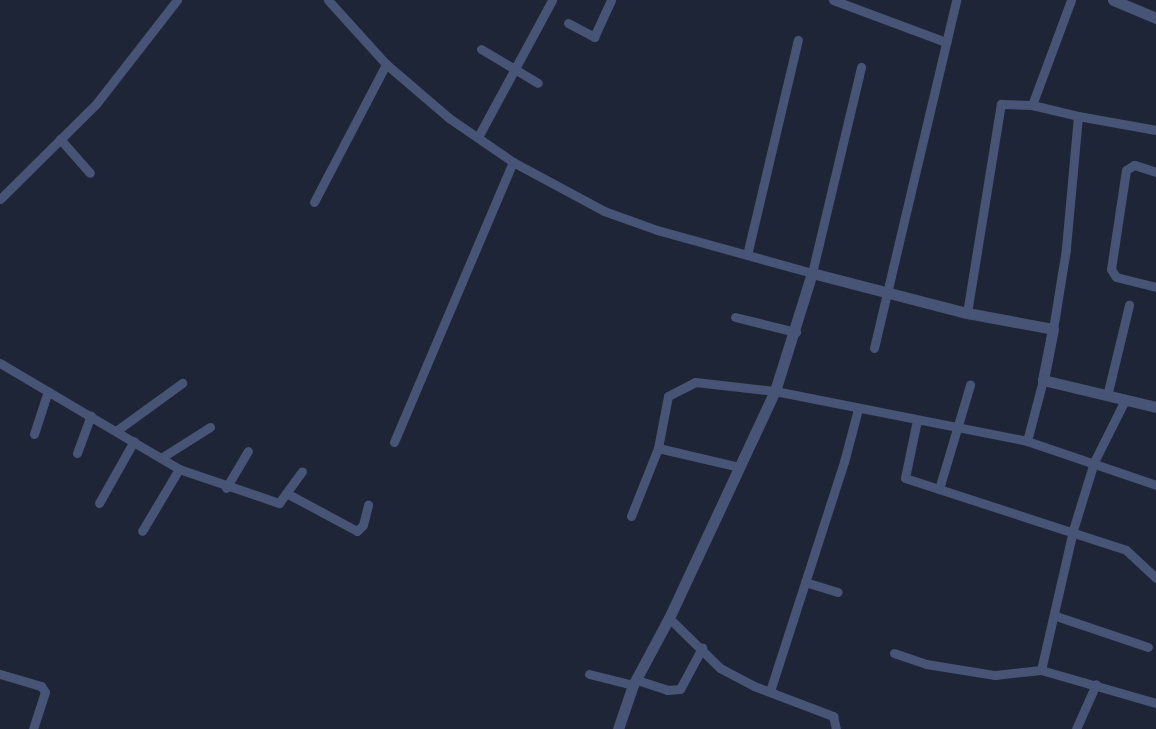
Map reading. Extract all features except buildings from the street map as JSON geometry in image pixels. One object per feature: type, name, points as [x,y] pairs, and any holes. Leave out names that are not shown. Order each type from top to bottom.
[{"type":"street","points":[[0,199],[96,104],[177,0]]},
{"type":"street","points":[[328,0],[386,64],[449,118],[513,162],[604,211],[669,234],[887,293],[967,313],[1053,329]]},
{"type":"street","points":[[478,137],[552,0]]},
{"type":"street","points":[[568,23],[594,37],[611,0]]},
{"type":"street","points":[[833,0],[946,42]]},
{"type":"street","points":[[874,348],[956,0]]},
{"type":"street","points":[[1032,105],[1071,0]]},
{"type":"street","points":[[1113,0],[1156,18]]},
{"type":"street","points":[[747,255],[798,40]]},
{"type":"street","points":[[481,49],[538,83]]},
{"type":"street","points":[[314,202],[386,64]]},
{"type":"street","points":[[618,729],[635,682],[669,618],[775,391],[812,273],[861,67]]},
{"type":"street","points":[[967,313],[1001,104],[1032,105],[1156,130]]},
{"type":"street","points":[[1027,441],[1043,380],[1066,249],[1078,116]]},
{"type":"street","points":[[60,139],[90,173]]},
{"type":"street","points":[[394,442],[513,162]]},
{"type":"street","points":[[1156,172],[1134,165],[1126,170],[1111,269],[1116,277],[1156,287]]},
{"type":"street","points":[[1107,396],[1129,305]]},
{"type":"street","points":[[735,317],[796,332]]},
{"type":"street","points":[[0,363],[179,469],[226,488],[275,503],[283,502],[302,471]]},
{"type":"street","points":[[1043,380],[1156,407]]},
{"type":"street","points":[[631,516],[658,448],[668,396],[695,382],[775,391],[1027,441],[1156,485]]},
{"type":"street","points":[[116,431],[182,383]]},
{"type":"street","points":[[939,489],[970,385]]},
{"type":"street","points":[[34,434],[48,391]]},
{"type":"street","points":[[1041,670],[1056,616],[1073,530],[1094,462],[1125,400]]},
{"type":"street","points":[[770,691],[844,462],[858,409]]},
{"type":"street","points":[[77,453],[91,415]]},
{"type":"street","points":[[917,420],[905,478],[1073,530],[1126,550],[1156,578]]},
{"type":"street","points":[[161,458],[210,427]]},
{"type":"street","points":[[99,503],[134,441]]},
{"type":"street","points":[[658,448],[739,467]]},
{"type":"street","points":[[226,488],[248,451]]},
{"type":"street","points":[[142,531],[179,469]]},
{"type":"street","points":[[288,494],[357,531],[368,505]]},
{"type":"street","points":[[805,582],[837,592]]},
{"type":"street","points":[[1056,616],[1148,647]]},
{"type":"street","points":[[669,618],[720,668],[833,716],[836,729]]},
{"type":"street","points":[[589,674],[667,690],[680,689],[702,648]]},
{"type":"street","points":[[894,653],[926,664],[995,675],[1041,670],[1156,703]]},
{"type":"street","points":[[0,674],[41,686],[45,692],[33,729]]},
{"type":"street","points":[[1076,729],[1096,684]]}]
